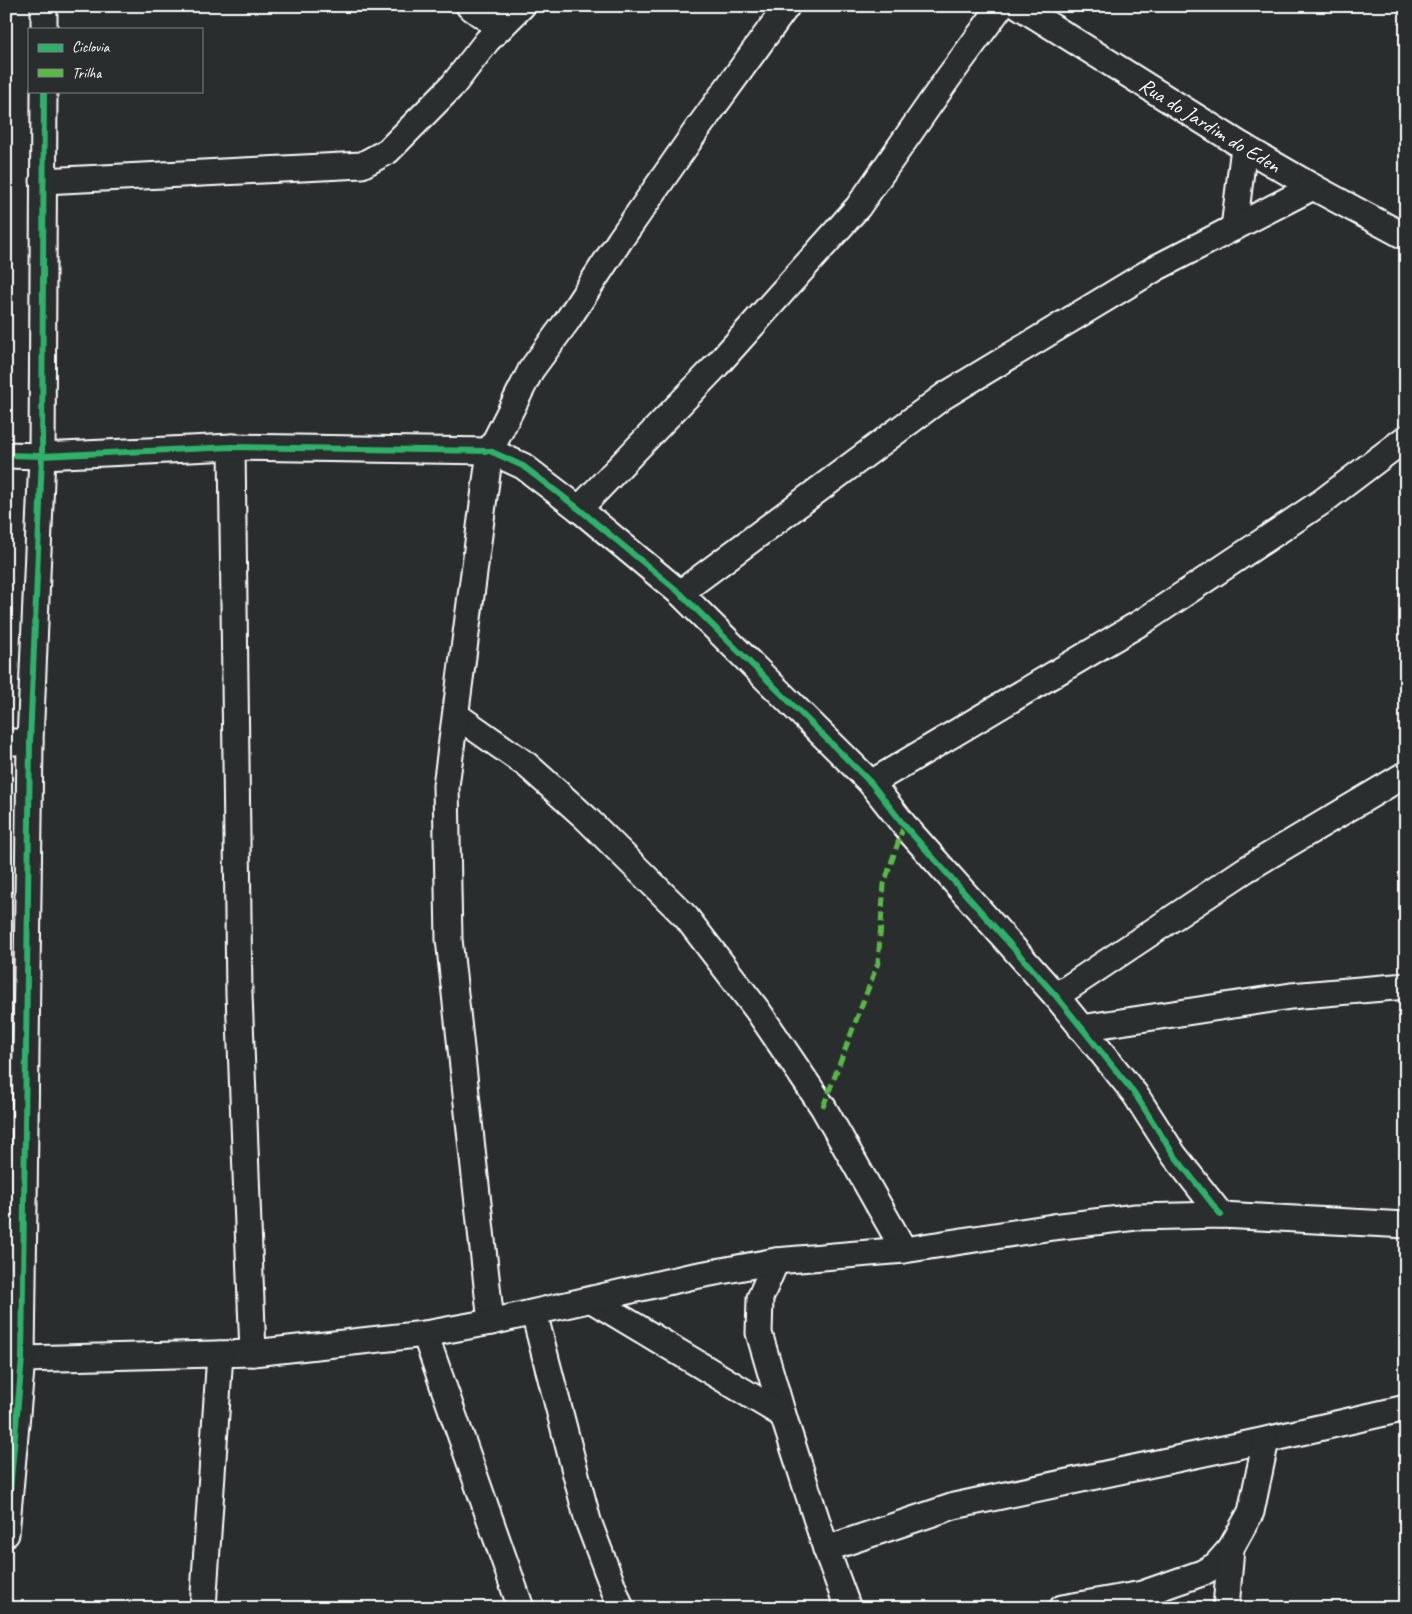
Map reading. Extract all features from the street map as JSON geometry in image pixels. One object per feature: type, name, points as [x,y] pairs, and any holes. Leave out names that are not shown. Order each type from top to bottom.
[{"type":"street","points":[[44,6],[44,28]]},
{"type":"street","points":[[470,6],[500,28]]},
{"type":"street","points":[[43,181],[362,165],[388,151],[453,85],[487,42],[522,6]]},
{"type":"street","points":[[491,1322],[449,939],[446,786],[490,451],[531,370],[567,321],[620,240],[696,131],[787,6]]},
{"type":"street","points":[[579,509],[717,365],[858,207],[1001,6]]},
{"type":"street","name":"Rua do Jardim do Eden","points":[[1018,6],[1244,146],[1313,187],[1406,237]]},
{"type":"street","points":[[6,1534],[14,1358],[18,742],[42,456],[44,92]]},
{"type":"street","points":[[1234,228],[1244,146]]},
{"type":"street","points":[[680,593],[944,396],[1156,268],[1313,187]]},
{"type":"street","points":[[871,783],[1145,620],[1323,501],[1406,438]]},
{"type":"street","points":[[232,447],[239,994],[253,1353]]},
{"type":"street","points":[[6,455],[42,456],[232,447],[490,451],[522,466],[579,509],[680,593],[871,783],[904,825],[1056,996],[1135,1094],[1174,1155],[1222,1215]]},
{"type":"street","points":[[456,715],[527,765],[586,818],[686,917],[758,1011],[823,1107],[904,1250]]},
{"type":"street","points":[[1056,996],[1245,870],[1406,774]]},
{"type":"street","points":[[1081,1028],[1291,996],[1406,986]]},
{"type":"street","points":[[14,1358],[253,1353],[425,1334],[534,1313],[689,1277],[776,1261],[904,1250],[1053,1227],[1136,1217],[1222,1215],[1406,1225]]},
{"type":"street","points":[[776,1261],[760,1298],[759,1334],[826,1548],[848,1608]]},
{"type":"street","points":[[592,1300],[783,1414]]},
{"type":"street","points":[[534,1313],[588,1522],[621,1608]]},
{"type":"street","points":[[425,1334],[521,1608]]},
{"type":"street","points":[[203,1608],[220,1354]]},
{"type":"street","points":[[826,1548],[954,1506],[1266,1440],[1406,1408]]},
{"type":"street","points":[[1062,1608],[1142,1594],[1202,1573],[1216,1565],[1231,1548],[1251,1512],[1266,1440]]},
{"type":"street","points":[[1226,1608],[1231,1548]]},
{"type":"marked path","points":[[823,1107],[878,963],[884,884],[904,825]]},
{"type":"cycle path","points":[[6,1534],[22,1359],[30,742],[42,456],[44,92]]},
{"type":"cycle path","points":[[6,455],[42,456],[232,447],[490,451],[523,466],[579,509],[680,593],[871,783],[904,825],[1056,996],[1135,1094],[1174,1155],[1221,1215]]}]
